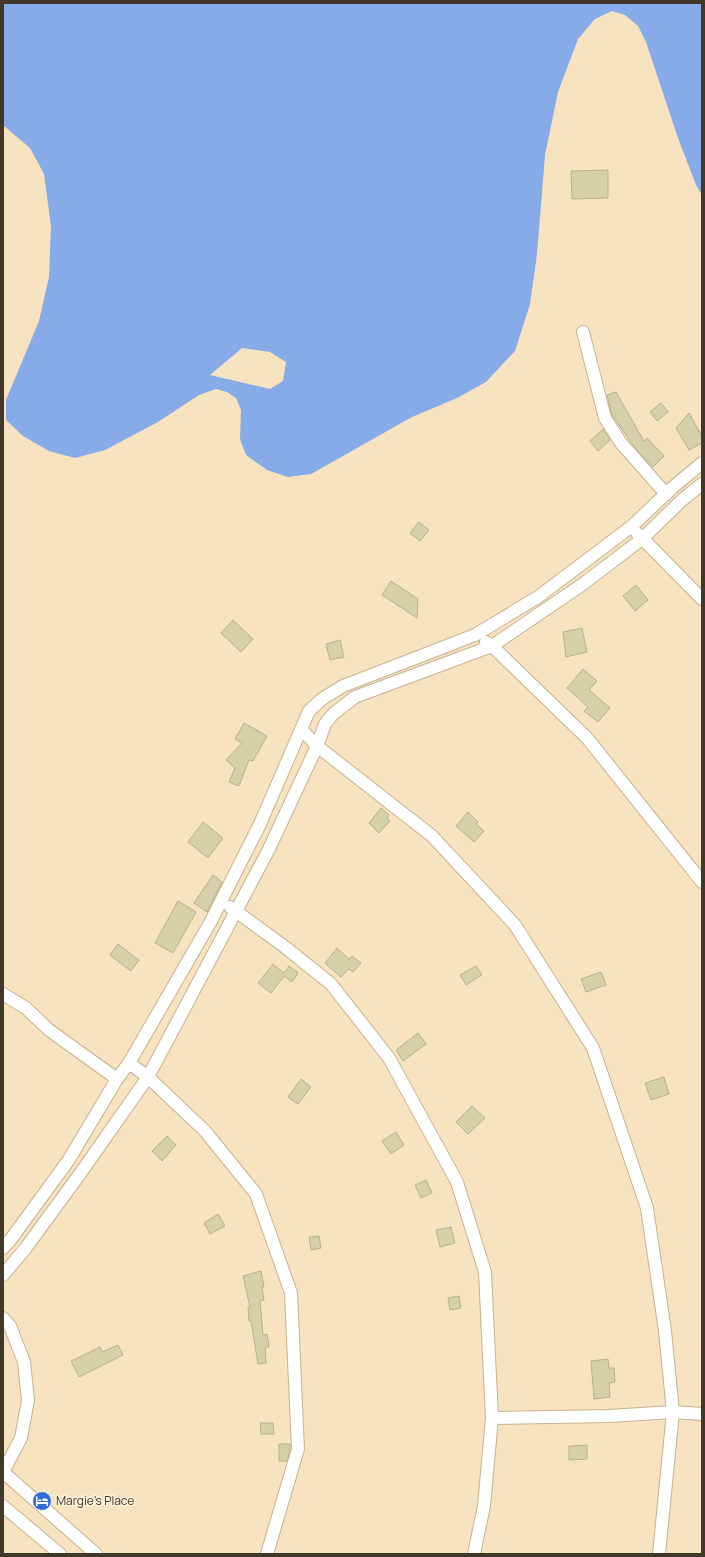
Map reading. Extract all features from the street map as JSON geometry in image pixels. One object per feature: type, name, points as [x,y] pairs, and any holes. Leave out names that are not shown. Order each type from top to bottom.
[{"type":"street","points":[[583,332],[605,418],[621,443],[666,494]]},
{"type":"street","points":[[3,1248],[68,1161],[117,1079],[129,1063],[210,923],[260,824],[309,711],[322,699],[343,686],[475,635],[538,597],[632,526],[702,463]]},
{"type":"street","points":[[3,1275],[25,1249],[148,1077],[269,849],[325,724],[333,714],[355,697],[492,646],[583,584],[642,539],[682,500],[702,484]]},
{"type":"street","points":[[632,526],[642,539],[702,598]]},
{"type":"street","points":[[475,635],[492,646],[587,738],[702,882]]},
{"type":"street","points":[[302,730],[316,746],[432,836],[515,925],[593,1048],[647,1208],[666,1331],[673,1412],[659,1554]]},
{"type":"street","points":[[220,902],[236,910],[331,984],[389,1058],[457,1182],[485,1272],[492,1418],[484,1506],[474,1554]]},
{"type":"street","points":[[3,994],[26,1008],[49,1030],[117,1079]]},
{"type":"street","points":[[129,1063],[148,1077],[205,1131],[256,1194],[291,1293],[298,1449],[267,1554]]},
{"type":"street","points":[[3,1318],[10,1326],[24,1362],[28,1400],[21,1438],[3,1472],[96,1554]]},
{"type":"street","points":[[492,1418],[609,1416],[673,1412],[702,1414]]},
{"type":"street","points":[[3,1506],[60,1554]]},
{"type":"water","points":[[3,3],[702,3],[702,195],[696,185],[678,138],[646,42],[638,26],[625,15],[612,11],[595,19],[578,39],[558,92],[545,155],[537,254],[530,304],[515,351],[486,382],[457,398],[412,417],[311,474],[288,477],[267,470],[246,455],[240,439],[241,410],[236,398],[227,392],[216,389],[199,395],[158,422],[105,450],[75,458],[49,451],[23,436],[6,420],[6,400],[39,321],[49,277],[51,226],[44,174],[30,148],[3,125]],"holes":[[[242,348],[270,352],[286,362],[283,381],[270,389],[210,375]]]},
{"type":"building","points":[[608,170],[608,198],[572,199],[571,171]]},
{"type":"building","points":[[616,392],[644,441],[647,438],[664,456],[653,467],[636,449],[612,415],[607,395]]},
{"type":"building","points":[[661,403],[668,412],[657,421],[650,412]]},
{"type":"building","points":[[689,413],[702,436],[702,443],[689,450],[676,428]]},
{"type":"building","points":[[603,429],[610,440],[598,451],[590,441]]},
{"type":"building","points":[[419,522],[429,530],[420,541],[410,533]]},
{"type":"building","points":[[391,581],[418,599],[417,618],[382,595]]},
{"type":"building","points":[[636,585],[648,600],[635,611],[623,596]]},
{"type":"building","points":[[233,620],[253,639],[241,652],[221,633]]},
{"type":"building","points":[[582,628],[587,652],[566,657],[563,632]]},
{"type":"building","points":[[340,640],[344,657],[330,660],[326,644]]},
{"type":"building","points":[[583,669],[597,681],[589,690],[610,708],[598,722],[584,711],[588,707],[567,688]]},
{"type":"building","points":[[244,723],[267,736],[253,761],[249,760],[239,786],[229,782],[235,768],[226,760],[242,743],[235,739]]},
{"type":"building","points":[[381,808],[389,815],[387,818],[390,821],[379,833],[369,823]]},
{"type":"building","points":[[468,812],[478,822],[476,824],[484,831],[474,842],[456,826]]},
{"type":"building","points":[[203,822],[223,838],[208,858],[188,842]]},
{"type":"building","points":[[213,875],[222,882],[207,912],[194,903]]},
{"type":"building","points":[[178,901],[196,912],[173,953],[155,943]]},
{"type":"building","points":[[118,944],[139,960],[131,971],[110,955]]},
{"type":"building","points":[[337,948],[349,959],[352,956],[361,963],[353,972],[349,969],[341,977],[325,963]]},
{"type":"building","points":[[273,964],[284,973],[289,966],[298,973],[292,982],[284,976],[271,993],[258,983]]},
{"type":"building","points":[[476,966],[482,975],[466,985],[460,975]]},
{"type":"building","points":[[601,972],[606,985],[586,992],[581,979]]},
{"type":"building","points":[[418,1033],[426,1044],[403,1061],[396,1050]]},
{"type":"building","points":[[664,1077],[669,1094],[651,1100],[645,1083]]},
{"type":"building","points":[[301,1079],[311,1087],[298,1104],[288,1097]]},
{"type":"building","points":[[472,1106],[485,1118],[468,1134],[456,1122]]},
{"type":"building","points":[[396,1132],[404,1145],[391,1154],[382,1141]]},
{"type":"building","points":[[167,1136],[176,1145],[162,1161],[152,1151]]},
{"type":"building","points":[[426,1180],[432,1193],[421,1198],[415,1185]]},
{"type":"building","points":[[218,1214],[225,1226],[210,1234],[204,1223]]},
{"type":"building","points":[[451,1227],[455,1243],[440,1247],[436,1230]]},
{"type":"building","points":[[319,1236],[321,1248],[311,1250],[309,1237]]},
{"type":"building","points":[[261,1271],[264,1287],[262,1287],[264,1300],[260,1301],[263,1335],[267,1334],[269,1347],[265,1347],[266,1363],[258,1364],[251,1321],[249,1321],[248,1307],[250,1307],[243,1276]]},
{"type":"building","points":[[459,1296],[461,1308],[450,1310],[448,1298]]},
{"type":"building","points":[[118,1345],[123,1355],[79,1377],[71,1361],[100,1347],[102,1352]]},
{"type":"building","points":[[608,1359],[609,1368],[614,1368],[615,1382],[609,1383],[610,1397],[594,1399],[591,1361]]},
{"type":"building","points":[[260,1423],[273,1423],[274,1434],[261,1434]]},
{"type":"building","points":[[279,1444],[290,1444],[290,1451],[287,1461],[279,1461]]},
{"type":"building","points":[[587,1445],[587,1459],[569,1460],[569,1446]]},
{"type":"place","name":"Margie's Place","points":[[42,1501]]}]
